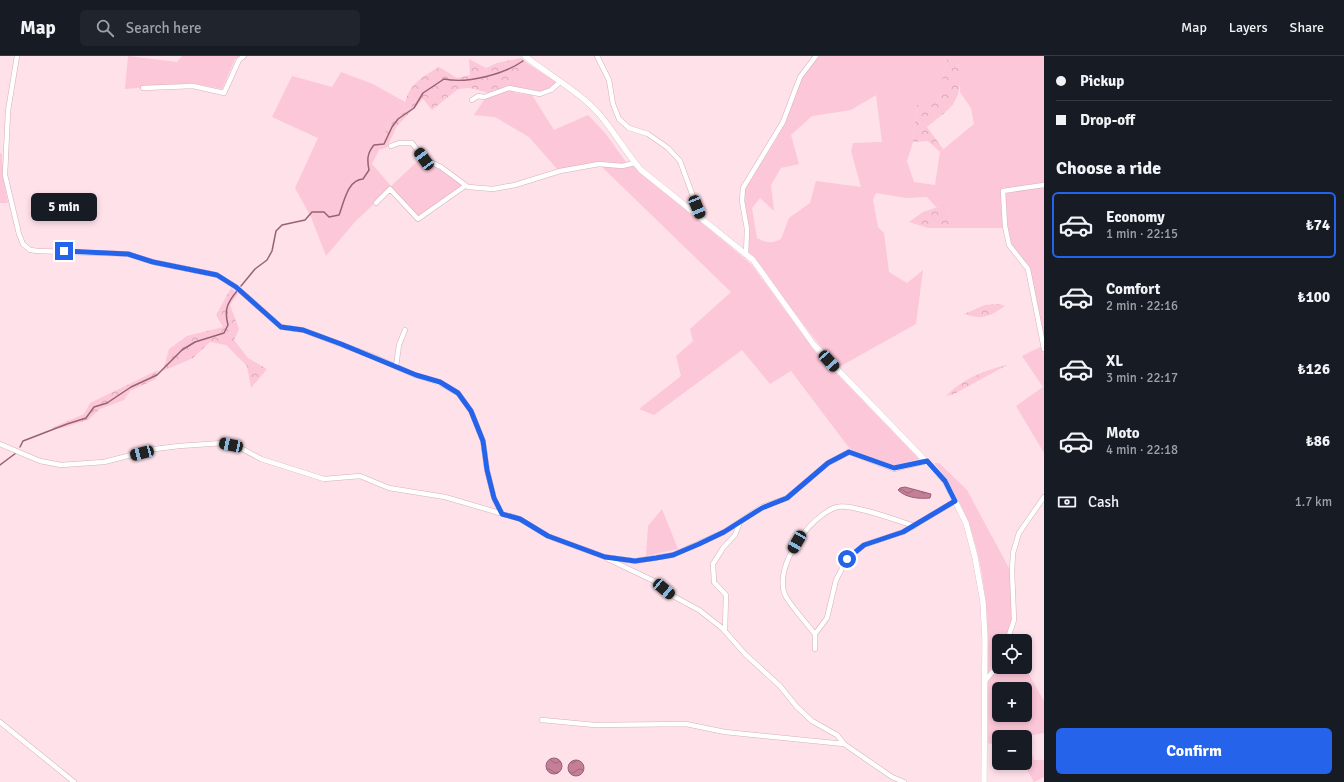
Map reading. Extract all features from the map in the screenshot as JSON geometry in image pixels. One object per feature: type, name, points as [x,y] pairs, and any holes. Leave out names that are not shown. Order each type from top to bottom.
[{"type":"street","points":[[17,56],[8,111],[5,175],[19,234],[23,244],[30,250],[128,254],[153,262],[217,275],[236,287],[281,327],[303,330],[440,382],[458,393],[471,411],[483,441],[487,470],[494,498],[502,514]]},
{"type":"street","points":[[143,88],[193,86],[224,93],[239,60],[244,56]]},
{"type":"street","points":[[525,56],[600,114],[635,163],[753,260],[814,345],[945,481],[966,523],[976,557],[983,602],[985,681],[984,782]]},
{"type":"street","points":[[597,56],[610,80],[613,104],[619,120],[629,128],[648,134],[668,148],[680,161],[687,184],[702,219]]},
{"type":"street","points":[[746,255],[747,229],[742,201],[743,188],[783,122],[800,76],[816,56]]},
{"type":"street","points":[[472,100],[478,96],[484,97],[509,88],[518,91],[540,94],[551,90],[560,82]]},
{"type":"street","points":[[391,146],[399,143],[412,143],[424,159],[441,167],[465,186],[493,189],[515,185],[560,171],[598,164],[622,166],[635,163]]},
{"type":"street","points":[[1044,185],[1003,191],[1003,203],[1004,226],[1009,245],[1028,269],[1044,349]]},
{"type":"street","points":[[376,203],[390,189],[418,219],[465,186]]},
{"type":"street","points":[[396,366],[399,345],[405,330]]},
{"type":"street","points":[[0,444],[40,461],[61,465],[104,462],[155,449],[179,446],[223,444],[239,447],[261,459],[324,479],[360,476],[389,488],[445,497],[520,519],[548,536],[605,557],[656,582],[672,596],[699,610],[725,630],[746,655],[780,686],[812,721],[837,735],[844,744],[892,776],[904,782]]},
{"type":"street","points":[[605,557],[635,561],[673,555],[718,535],[762,508],[787,498],[828,463],[849,452],[894,468],[927,461]]},
{"type":"street","points":[[1009,634],[1014,620],[1012,570],[1013,553],[1019,533],[1044,497]]},
{"type":"street","points":[[815,649],[815,634],[827,618],[836,580],[847,559],[864,545],[903,532],[955,501]]},
{"type":"street","points":[[815,634],[785,595],[782,579],[792,551],[802,534],[824,513],[838,506],[881,514],[914,526]]},
{"type":"street","points":[[725,630],[726,595],[714,582],[713,564],[723,548],[735,535],[740,522]]},
{"type":"street","points":[[985,681],[992,672]]},
{"type":"street","points":[[542,720],[595,725],[686,724],[726,732],[844,744]]},
{"type":"street","points":[[0,722],[74,782]]},
{"type":"green space","points":[[128,56],[177,62],[182,56],[240,56],[235,59],[222,89],[192,83],[125,89]]},
{"type":"green space","points":[[818,56],[951,56],[947,59],[937,103],[917,105],[913,142],[907,161],[914,182],[935,185],[940,152],[974,124],[971,108],[960,92],[959,65],[955,56],[1044,56],[1044,183],[1001,189],[1003,228],[951,228],[947,205],[937,208],[927,197],[906,198],[876,193],[873,200],[878,227],[884,233],[889,272],[907,283],[923,270],[916,324],[839,367],[820,346],[747,250],[744,202],[745,189],[777,138],[801,78]],"holes":[[[876,95],[882,142],[853,143],[851,151],[861,187],[816,181],[810,203],[789,218],[781,239],[774,242],[769,242],[757,238],[752,208],[760,198],[774,211],[771,185],[781,168],[799,164],[791,135],[812,116],[851,110]]]},
{"type":"green space","points":[[951,56],[955,56],[959,69],[960,77],[958,95],[951,106],[927,127],[943,149],[940,152],[928,141],[913,142],[917,105],[937,102],[947,59]]},
{"type":"green space","points":[[521,58],[527,63],[503,88],[489,93],[470,88],[458,89],[432,110],[423,99],[397,126],[387,147],[379,150],[389,120],[404,110],[408,94],[411,89],[426,75],[439,67],[457,78],[470,75],[469,59],[486,68],[497,63]]},
{"type":"green space","points":[[527,63],[556,82],[550,89],[539,92],[503,88]]},
{"type":"green space","points":[[341,72],[373,84],[405,102],[404,110],[389,120],[379,150],[372,164],[391,186],[421,158],[439,168],[463,185],[418,217],[391,187],[354,223],[326,256],[311,217],[295,188],[318,138],[272,117],[292,76],[332,87]]},
{"type":"green space","points":[[508,89],[516,93],[532,95],[554,130],[588,115],[605,133],[626,162],[621,164],[598,162],[558,170],[529,137],[495,117],[474,115],[486,97]]},
{"type":"green space","points":[[0,153],[2,154],[3,176],[8,203],[0,203]]},
{"type":"green space","points":[[634,166],[751,264],[813,349],[919,459],[893,466],[850,449],[791,371],[770,384],[742,350],[654,415],[639,409],[681,376],[676,356],[693,341],[690,329],[731,292],[602,167]]},
{"type":"green space","points":[[1044,187],[1044,337],[1030,268],[1011,245],[1006,225],[1005,193]]},
{"type":"green space","points":[[947,204],[951,228],[928,228],[909,222],[923,212]]},
{"type":"green space","points":[[231,288],[238,294],[230,305],[239,329],[234,340],[248,358],[267,369],[251,388],[247,366],[226,345],[210,342],[193,358],[163,371],[169,349],[187,336],[223,327],[216,315]]},
{"type":"green space","points":[[999,304],[1005,306],[990,315],[976,317],[964,314],[985,305]]},
{"type":"green space","points":[[1042,346],[1044,355],[1044,453],[1016,406],[1043,387],[1022,356]]},
{"type":"green space","points":[[1007,365],[954,394],[946,396],[959,385],[974,376]]},
{"type":"green space","points":[[158,370],[156,379],[130,391],[124,400],[100,409],[88,420],[62,428],[51,428],[84,414],[90,403]]},
{"type":"green space","points":[[934,463],[939,463],[967,490],[1010,570],[1013,620],[1007,634],[992,634],[992,666],[988,673],[987,618],[980,563],[973,536],[963,510],[950,486]]},
{"type":"green space","points":[[662,509],[678,549],[646,556],[648,526]]},
{"type":"green space","points":[[992,674],[1029,674],[1044,701],[1044,733],[1032,735],[1032,730],[992,730],[992,744],[988,743],[988,680]]},
{"type":"green space","points":[[1032,753],[1034,760],[1044,760],[1044,777],[1034,782],[1027,770],[1032,770]]},
{"type":"water","points":[[905,487],[931,494],[930,498],[905,495],[898,490]]},
{"type":"water","points":[[554,758],[561,763],[562,766],[557,773],[554,774],[547,769],[546,766],[551,759]]},
{"type":"water","points":[[576,760],[583,765],[584,768],[579,775],[576,776],[569,771],[568,768],[573,761]]},
{"type":"waterway","points":[[241,286],[255,269],[267,260],[272,251],[276,231],[282,225],[305,220],[312,212],[324,212],[329,217],[339,215],[347,193],[353,183],[363,179],[369,170],[368,157],[374,145],[384,144],[392,127],[398,119],[414,108],[423,93],[444,79],[464,80],[485,77],[506,70],[523,61]]},
{"type":"waterway","points":[[20,447],[23,441],[86,418],[94,407],[107,403],[131,387],[157,375],[182,350],[195,342],[224,333],[228,325],[226,315],[227,307],[237,291]]},
{"type":"waterway","points":[[0,465],[16,453]]},
{"type":"route","points":[[64,251],[128,254],[153,262],[217,275],[236,287],[281,327],[303,330],[372,356],[416,375],[440,382],[458,393],[471,411],[483,441],[487,470],[494,498],[502,514],[520,519],[548,536],[605,557],[635,561],[673,555],[699,544],[724,532],[762,508],[787,498],[828,463],[849,452],[894,468],[927,461],[945,481],[955,501],[903,532],[864,545],[847,559]]}]
